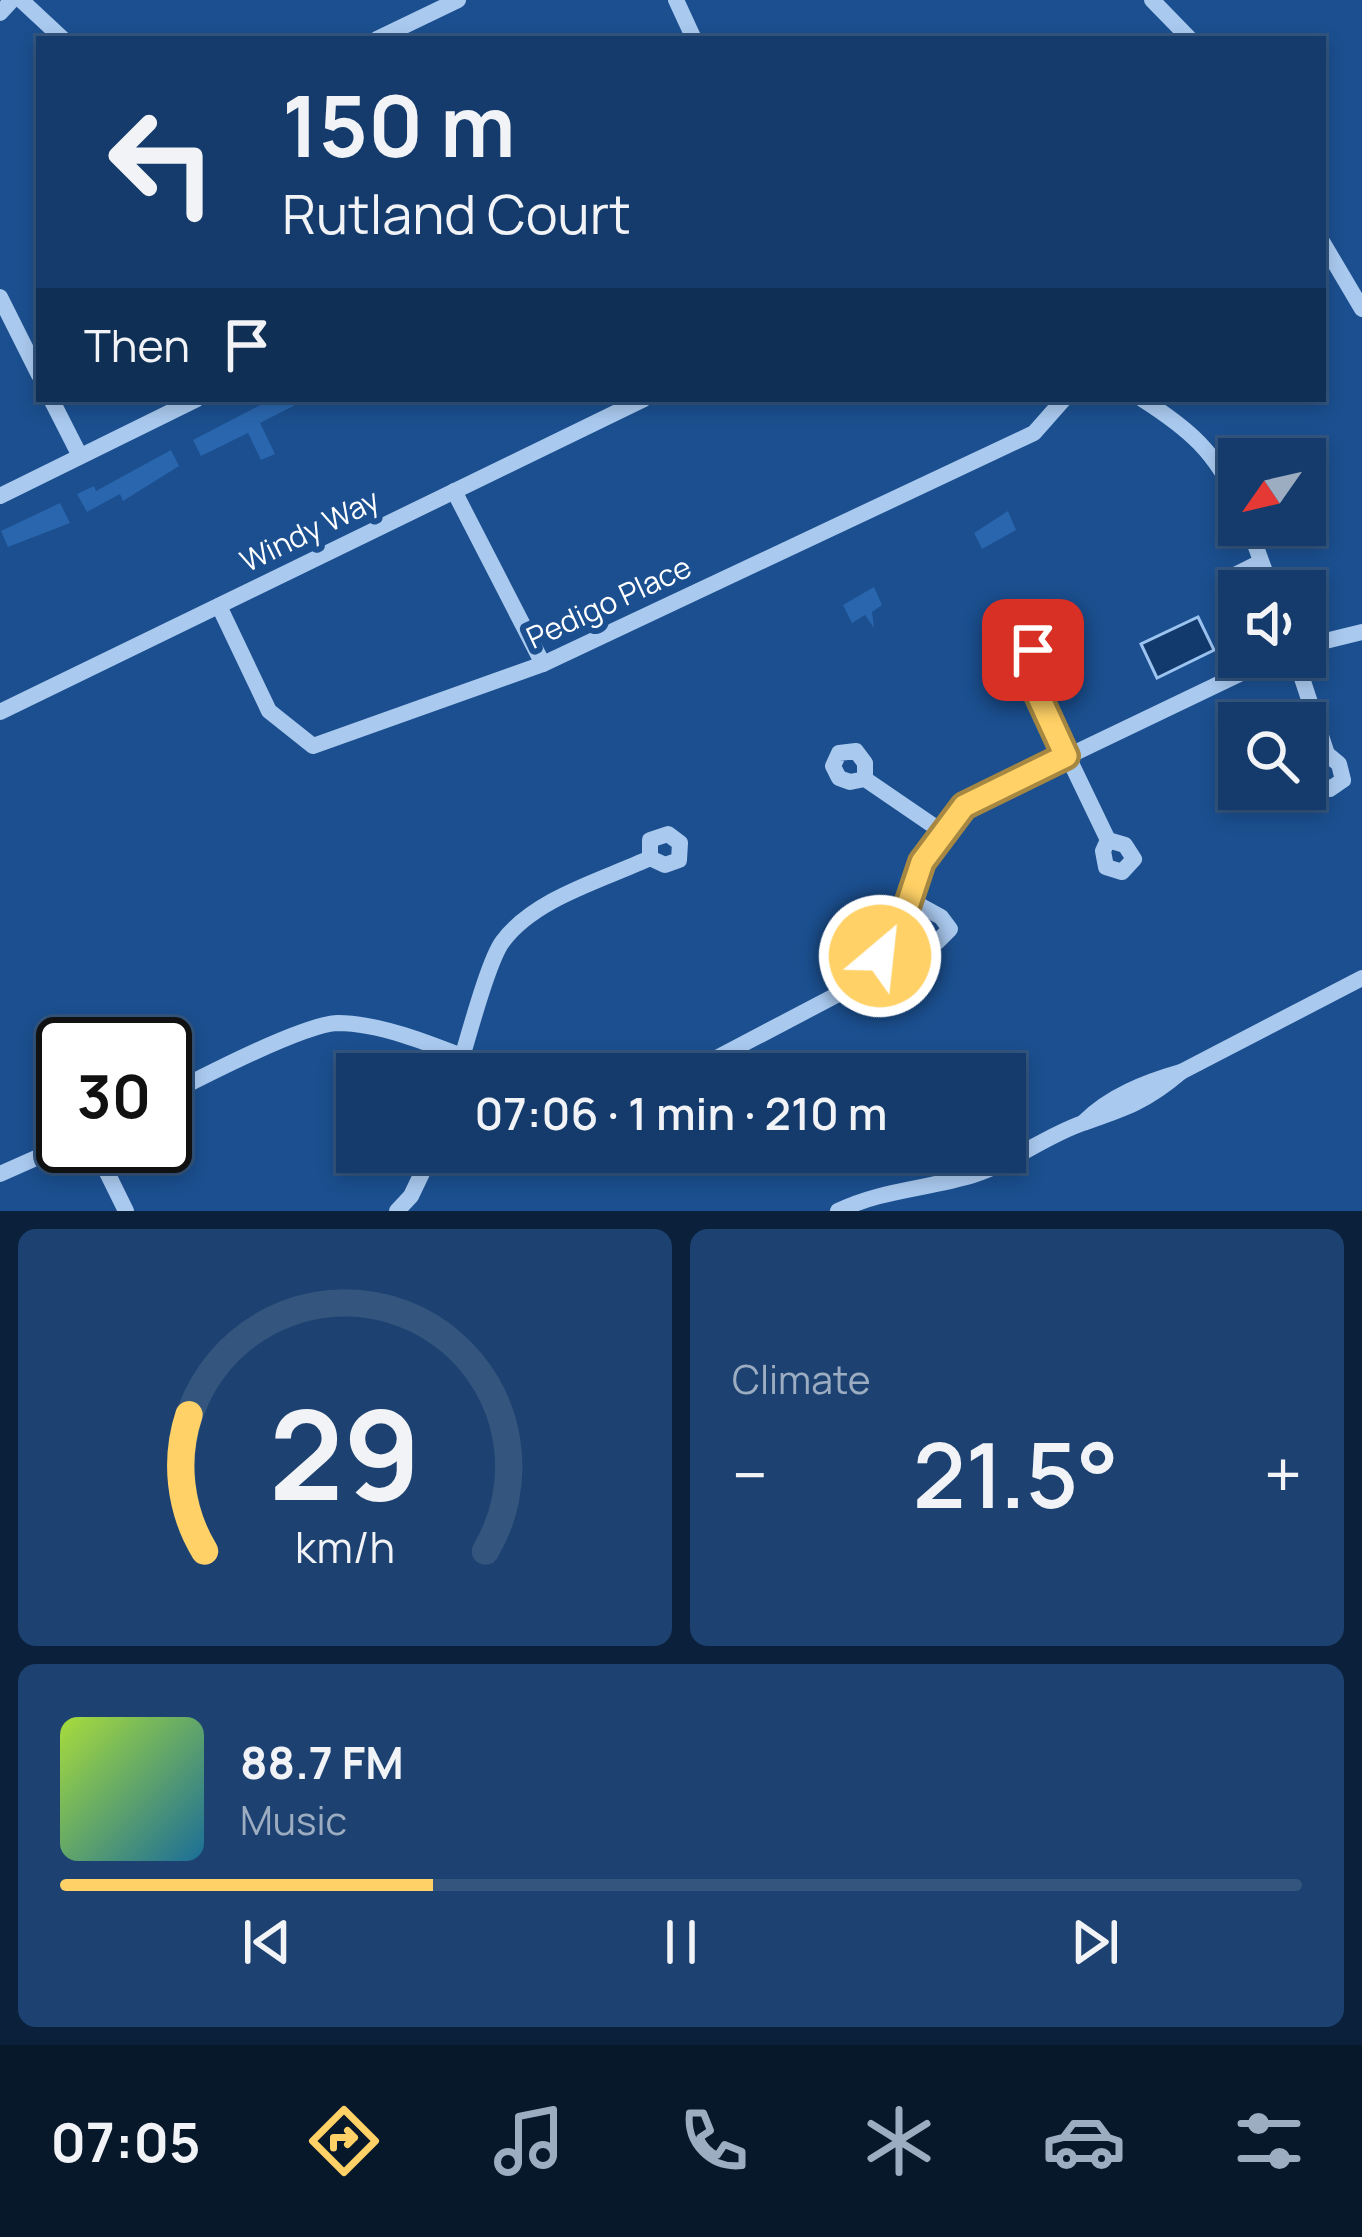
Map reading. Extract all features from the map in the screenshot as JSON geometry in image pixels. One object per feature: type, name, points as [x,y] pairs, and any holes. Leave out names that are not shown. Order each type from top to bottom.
[{"type":"street","points":[[0,14],[16,0],[59,36]]},
{"type":"street","points":[[382,36],[458,0]]},
{"type":"street","points":[[676,0],[693,36]]},
{"type":"street","points":[[1152,0],[1187,36]]},
{"type":"street","points":[[1326,249],[1362,309]]},
{"type":"street","points":[[0,297],[36,369]]},
{"type":"street","points":[[53,402],[80,456]]},
{"type":"street","points":[[0,496],[191,402]]},
{"type":"street","name":"Windy Way","points":[[0,712],[638,402]]},
{"type":"street","name":"Pedigo Place","points":[[218,606],[269,711],[313,746],[543,664],[1034,433],[1061,402]]},
{"type":"street","points":[[1147,402],[1187,428],[1218,463]]},
{"type":"street","points":[[454,491],[543,664]]},
{"type":"street","points":[[1255,546],[1264,570]]},
{"type":"street","points":[[1245,570],[1261,562]]},
{"type":"street","points":[[1326,641],[1362,632]]},
{"type":"street","points":[[726,1053],[867,979],[910,900],[922,862],[964,806],[1231,678]]},
{"type":"street","points":[[1302,678],[1328,754]]},
{"type":"street","points":[[1032,682],[1108,840]]},
{"type":"street","points":[[865,779],[944,833]]},
{"type":"street","points":[[464,1053],[500,944],[519,924],[550,904],[650,858]]},
{"type":"street","points":[[893,932],[937,942],[950,929],[941,917],[910,900]]},
{"type":"street","points":[[838,1211],[863,1199],[974,1175],[1084,1122],[1100,1106],[1181,1072],[1362,978]]},
{"type":"street","points":[[192,1082],[334,1023],[376,1028],[431,1053]]},
{"type":"street","points":[[0,1174],[36,1158]]},
{"type":"street","points":[[107,1173],[126,1211]]},
{"type":"street","points":[[397,1211],[422,1173]]},
{"type":"water","points":[[1198,617],[1214,650],[1157,678],[1141,644]]},
{"type":"building","points":[[266,402],[301,402],[260,423],[275,454],[261,460],[248,433],[201,456],[193,440]]},
{"type":"building","points":[[171,450],[179,466],[123,501],[120,494],[87,512],[77,494],[94,486],[96,491]]},
{"type":"building","points":[[60,503],[70,523],[8,547],[1,531]]},
{"type":"building","points":[[1008,511],[1016,530],[982,549],[974,533]]},
{"type":"building","points":[[874,587],[882,605],[872,612],[874,628],[865,615],[852,623],[843,605]]},
{"type":"route","points":[[880,956],[906,910],[922,862],[964,806],[1066,756],[1032,682],[1041,669],[1033,650]]}]
